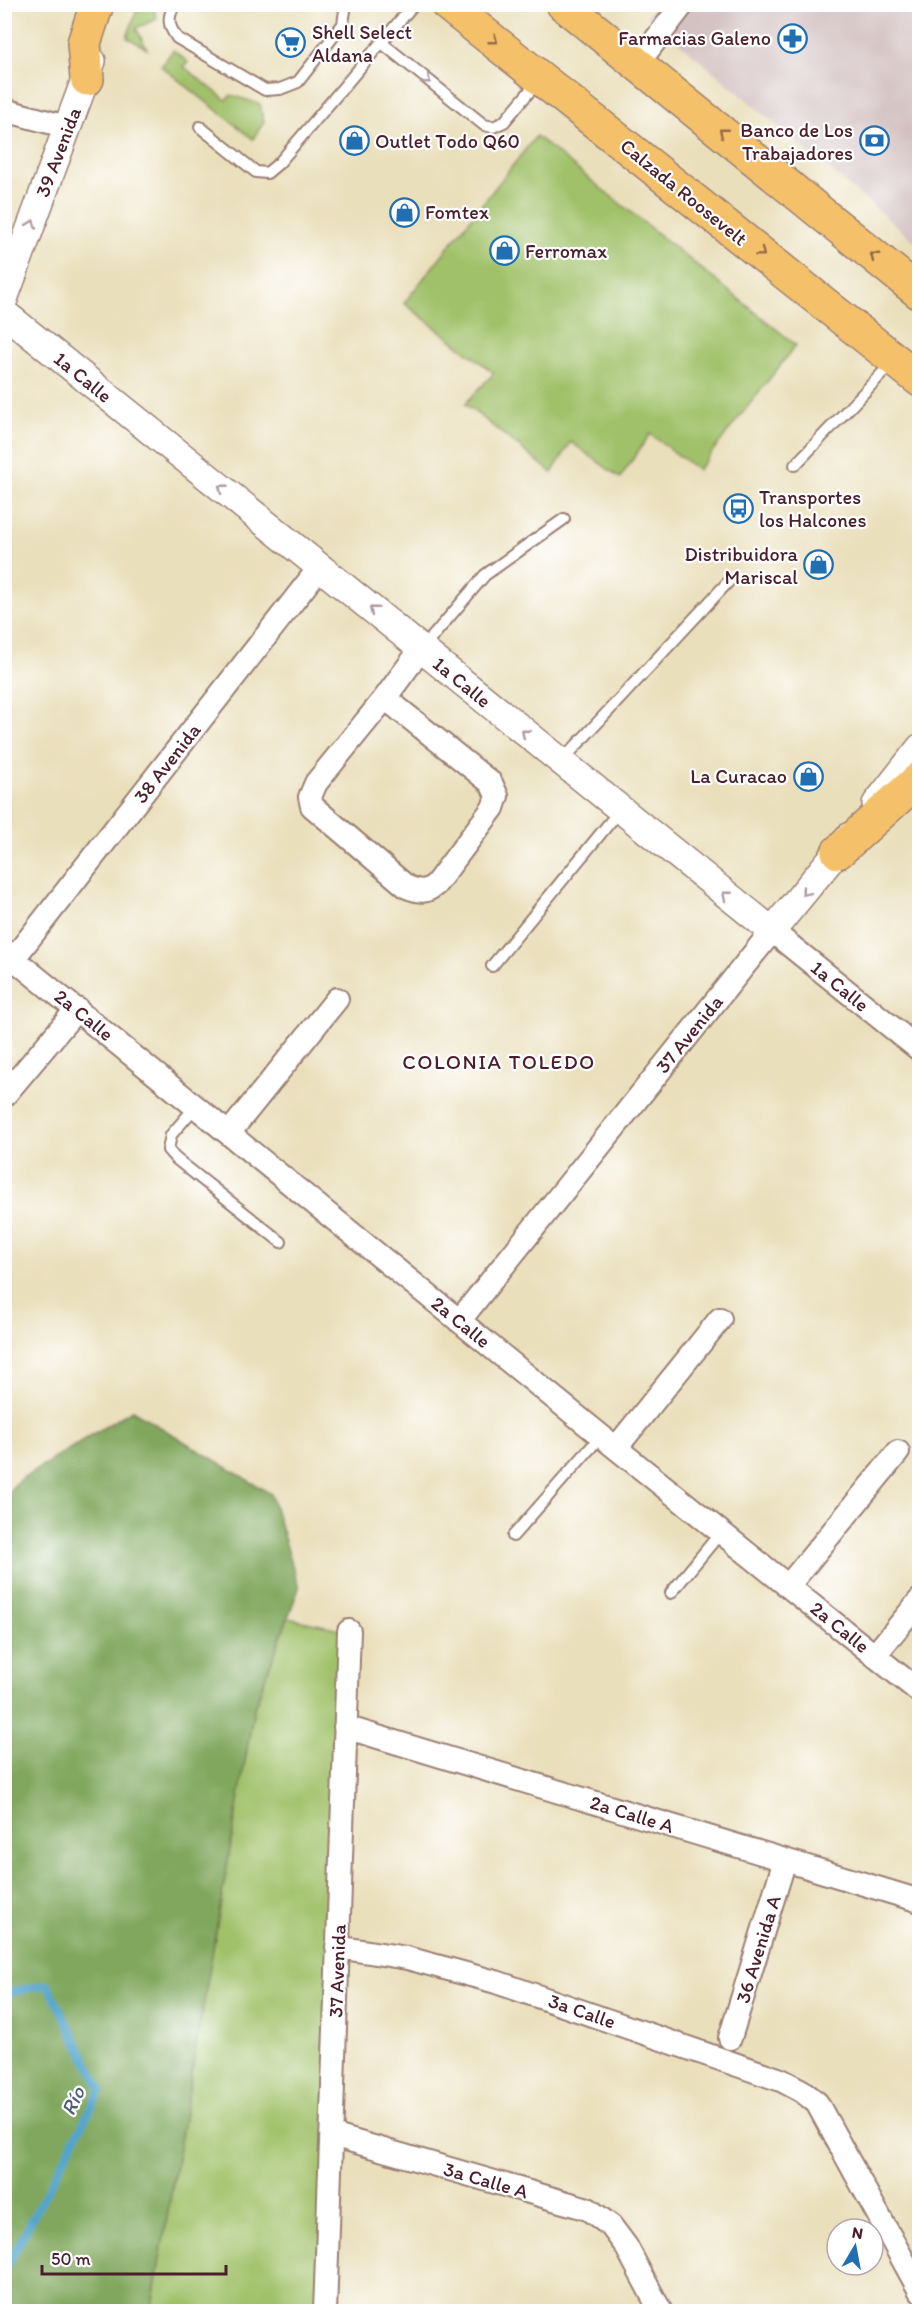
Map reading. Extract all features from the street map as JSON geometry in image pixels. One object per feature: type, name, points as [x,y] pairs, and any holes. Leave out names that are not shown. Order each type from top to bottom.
[{"type":"highway","points":[[87,79],[84,43],[97,4]]},
{"type":"highway","name":"Calzada Roosevelt","points":[[447,4],[907,370]]},
{"type":"highway","points":[[564,4],[920,293]]},
{"type":"highway","points":[[838,852],[920,778]]},
{"type":"street","name":"39 Avenida","points":[[4,298],[87,79],[111,4]]},
{"type":"street","points":[[638,63],[682,4]]},
{"type":"street","points":[[4,110],[67,127]]},
{"type":"street","name":"1a Calle","points":[[4,313],[920,1050]]},
{"type":"street","name":"38 Avenida","points":[[9,955],[320,567]]},
{"type":"street","points":[[385,698],[491,783],[497,796],[493,808],[436,884],[422,892],[407,887],[312,806],[309,797],[316,783],[422,649]]},
{"type":"street","name":"37 Avenida","points":[[459,1321],[920,748]]},
{"type":"street","name":"2a Calle","points":[[9,955],[920,1692]]},
{"type":"street","points":[[229,1133],[338,999]]},
{"type":"street","points":[[4,1096],[77,1009]]},
{"type":"street","points":[[609,1442],[720,1319]]},
{"type":"street","points":[[788,1586],[898,1452]]},
{"type":"street","points":[[874,1655],[920,1600]]},
{"type":"street","name":"37 Avenida","points":[[325,2312],[349,1630]]},
{"type":"street","name":"2a Calle A","points":[[345,1727],[920,1901]]},
{"type":"street","name":"36 Avenida A","points":[[730,2038],[785,1860]]},
{"type":"street","name":"3a Calle","points":[[337,1947],[407,1958],[496,1982],[781,2080],[802,2091],[817,2103],[920,2291]]},
{"type":"street","name":"3a Calle A","points":[[332,2135],[588,2209],[612,2226],[626,2246],[661,2312]]},
{"type":"lane","points":[[174,4],[169,14],[171,29],[177,38],[265,90],[280,89],[298,82],[343,24],[346,4]]},
{"type":"lane","points":[[200,127],[256,172],[267,173],[279,163],[414,4]]},
{"type":"lane","points":[[382,43],[484,125],[493,127],[504,122],[541,77]]},
{"type":"lane","points":[[795,465],[907,370]]},
{"type":"lane","points":[[422,649],[485,575],[564,519]]},
{"type":"lane","points":[[561,762],[729,581]]},
{"type":"lane","points":[[492,966],[620,810]]},
{"type":"lane","points":[[196,1106],[171,1135],[168,1150],[281,1242]]},
{"type":"lane","points":[[513,1536],[609,1442]]},
{"type":"lane","points":[[671,1593],[721,1532]]},
{"type":"shaded area","points":[[658,4],[919,5],[919,245],[647,16]]},
{"type":"green space","points":[[139,5],[153,5],[157,19],[136,28],[147,49],[127,37]]},
{"type":"green space","points":[[173,50],[188,62],[184,67],[226,100],[231,95],[260,104],[264,122],[253,139],[161,66]]},
{"type":"green space","points":[[536,136],[796,345],[698,470],[650,434],[620,478],[571,442],[552,473],[465,404],[494,373],[404,303]]},
{"type":"green space","points":[[132,1410],[271,1494],[299,1588],[254,1708],[151,2311],[5,2311],[5,1496],[19,1480]]},
{"type":"green space","points":[[288,1618],[349,1631],[325,2311],[151,2312],[254,1708]]},
{"type":"waterway","name":"Río","points":[[4,1994],[47,1984],[101,2089],[4,2272]]},
{"type":"place","name":"Farmacias Galeno","points":[[792,38]]},
{"type":"place","name":"Shell Select Aldana","points":[[291,43]]},
{"type":"place","name":"Outlet Todo Q60","points":[[354,141]]},
{"type":"place","name":"Banco de Los Trabajadores","points":[[874,141]]},
{"type":"place","name":"Fomtex","points":[[404,212]]},
{"type":"place","name":"Ferromax","points":[[504,251]]},
{"type":"place","name":"Transportes los Halcones","points":[[738,509]]},
{"type":"place","name":"Distribuidora Mariscal","points":[[819,565]]},
{"type":"place","name":"La Curacao","points":[[808,776]]},
{"type":"district","name":"COLONIA TOLEDO","points":[[499,1062]]}]
